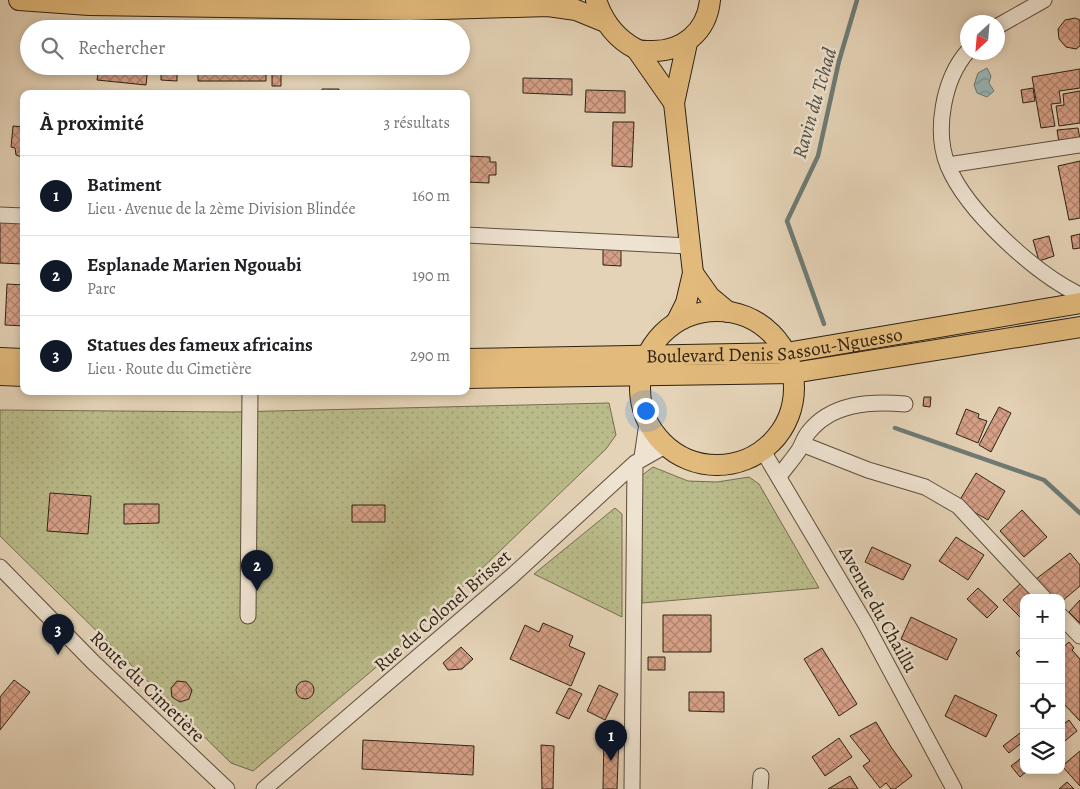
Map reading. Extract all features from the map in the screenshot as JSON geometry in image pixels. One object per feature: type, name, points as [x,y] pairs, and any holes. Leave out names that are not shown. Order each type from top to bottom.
[{"type":"main road","points":[[19,0],[89,5],[410,10],[548,6],[576,10],[603,20]]},
{"type":"main road","points":[[596,0],[603,20],[618,37],[637,50],[674,102]]},
{"type":"main road","points":[[637,50],[664,52],[687,43],[699,31],[713,4]]},
{"type":"main road","points":[[677,321],[686,303],[693,273],[674,102],[687,43]]},
{"type":"main road","points":[[693,273],[710,297],[728,312]]},
{"type":"main road","name":"Boulevard Denis Sassou-Nguesso","points":[[470,359],[786,353],[1080,303]]},
{"type":"main road","points":[[702,312],[728,312],[752,319],[772,333],[786,353],[793,373],[794,395],[790,416],[779,436],[763,451],[745,461],[724,466],[703,465],[689,460],[665,446],[647,423],[639,400],[640,376],[645,356],[658,336],[677,321],[702,312]]},
{"type":"main road","name":"Boulevard Denis Sassou-Nguesso","points":[[470,378],[793,373],[1080,328]]},
{"type":"main road","points":[[0,358],[20,360]]},
{"type":"main road","points":[[0,374],[20,376]]},
{"type":"street","points":[[1005,22],[1044,0]]},
{"type":"street","points":[[960,60],[946,91],[941,118],[948,165],[958,186],[973,206],[1018,252],[1060,286],[1080,295]]},
{"type":"street","points":[[948,165],[1080,145]]},
{"type":"street","points":[[0,215],[20,216]]},
{"type":"street","points":[[470,236],[689,246]]},
{"type":"street","points":[[248,616],[250,395]]},
{"type":"street","points":[[780,475],[808,434],[823,418],[841,409],[881,402],[905,404]]},
{"type":"street","points":[[632,789],[639,460],[647,423]]},
{"type":"street","points":[[802,444],[868,470],[925,487],[958,506],[1040,594]]},
{"type":"street","name":"Rue du Colonel Brisset","points":[[264,789],[512,576],[639,460],[665,446]]},
{"type":"street","name":"Avenue du Chaillu","points":[[763,451],[780,475],[865,622],[954,789]]},
{"type":"street","name":"Route du Cimetière","points":[[0,567],[93,662],[227,789]]},
{"type":"street","points":[[1065,620],[1080,636]]},
{"type":"green space","points":[[609,403],[616,435],[606,449],[400,647],[253,771],[231,763],[0,536],[0,410],[233,412]]},
{"type":"green space","points":[[653,467],[688,481],[717,482],[749,477],[759,484],[819,588],[642,603],[641,476]]},
{"type":"green space","points":[[615,508],[622,514],[622,617],[534,574]]},
{"type":"water","points":[[987,68],[991,76],[989,83],[994,91],[987,97],[977,93],[974,85],[978,73]]},
{"type":"building","points":[[1075,18],[1080,20],[1080,46],[1076,49],[1066,47],[1059,39],[1058,29],[1065,20]]},
{"type":"building","points":[[1080,69],[1080,88],[1059,91],[1061,103],[1051,104],[1055,126],[1041,128],[1032,77]]},
{"type":"building","points":[[98,75],[147,75],[146,85],[97,80]]},
{"type":"building","points":[[161,75],[177,75],[177,81],[161,80]]},
{"type":"building","points":[[198,75],[266,75],[266,81],[198,81]]},
{"type":"building","points":[[272,75],[281,75],[281,86],[272,86]]},
{"type":"building","points":[[523,78],[572,79],[572,95],[523,93]]},
{"type":"building","points":[[1033,88],[1035,101],[1023,103],[1021,90]]},
{"type":"building","points":[[322,89],[339,89],[339,90]]},
{"type":"building","points":[[586,90],[625,91],[625,113],[585,112]]},
{"type":"building","points":[[1080,91],[1080,123],[1059,126],[1056,106],[1064,105],[1063,94]]},
{"type":"building","points":[[613,122],[634,122],[632,167],[612,166]]},
{"type":"building","points":[[13,126],[20,127],[20,156],[16,155],[15,148],[11,147]]},
{"type":"building","points":[[1078,128],[1080,139],[1059,142],[1057,130]]},
{"type":"building","points":[[470,156],[490,157],[490,162],[496,162],[496,175],[489,175],[489,183],[470,182]]},
{"type":"building","points":[[1080,161],[1080,218],[1069,220],[1058,166]]},
{"type":"building","points":[[0,221],[20,221],[20,264],[0,263]]},
{"type":"building","points":[[1080,234],[1080,248],[1073,249],[1071,236]]},
{"type":"building","points":[[1049,236],[1054,256],[1039,261],[1033,240]]},
{"type":"building","points":[[603,244],[621,244],[621,266],[603,265]]},
{"type":"building","points":[[7,284],[20,285],[20,326],[5,325]]},
{"type":"building","points":[[924,397],[931,397],[930,407],[923,406]]},
{"type":"building","points":[[999,407],[1011,413],[991,452],[979,445]]},
{"type":"building","points":[[966,409],[979,414],[978,418],[987,421],[978,443],[956,434]]},
{"type":"building","points":[[976,473],[1005,491],[988,520],[958,503]]},
{"type":"building","points":[[50,493],[91,496],[88,534],[47,531]]},
{"type":"building","points":[[124,504],[159,504],[159,523],[124,524]]},
{"type":"building","points":[[352,505],[385,505],[385,522],[352,522]]},
{"type":"building","points":[[1022,510],[1047,537],[1024,557],[1000,531]]},
{"type":"building","points":[[956,537],[984,555],[968,580],[939,561]]},
{"type":"building","points":[[872,547],[911,565],[903,580],[865,562]]},
{"type":"building","points":[[1070,553],[1080,565],[1080,586],[1065,599],[1065,594],[1049,594],[1036,579]]},
{"type":"building","points":[[1021,583],[1032,594],[1020,594],[1020,617],[1003,600]]},
{"type":"building","points":[[978,588],[998,607],[987,618],[967,599]]},
{"type":"building","points":[[1080,600],[1080,623],[1069,612]]},
{"type":"building","points":[[663,615],[711,615],[711,652],[663,652]]},
{"type":"building","points":[[911,617],[957,639],[947,660],[901,639]]},
{"type":"building","points":[[543,623],[573,636],[569,646],[585,653],[571,686],[510,659],[525,625],[539,632]]},
{"type":"building","points":[[1069,642],[1074,648],[1072,650],[1080,659],[1080,721],[1065,705],[1065,646]]},
{"type":"building","points":[[461,647],[473,659],[462,669],[448,670],[443,663]]},
{"type":"building","points":[[822,648],[857,704],[839,716],[804,659]]},
{"type":"building","points":[[648,657],[665,657],[665,670],[648,670]]},
{"type":"building","points":[[14,680],[30,692],[0,730],[0,697]]},
{"type":"building","points":[[177,681],[186,682],[192,690],[189,699],[180,702],[172,697],[171,688]]},
{"type":"building","points":[[301,681],[309,681],[314,686],[312,697],[301,699],[296,694],[296,686]]},
{"type":"building","points":[[599,685],[618,694],[605,720],[587,711]]},
{"type":"building","points":[[569,688],[582,694],[569,719],[556,713]]},
{"type":"building","points":[[689,692],[724,692],[724,712],[689,711]]},
{"type":"building","points":[[955,695],[997,715],[986,737],[945,716]]},
{"type":"building","points":[[1069,720],[1077,731],[1065,741],[1065,729],[1065,723]]},
{"type":"building","points":[[876,722],[912,776],[895,789],[891,789],[886,783],[880,788],[863,766],[870,761],[850,736]]},
{"type":"building","points":[[604,733],[619,734],[617,789],[603,789]]},
{"type":"building","points":[[1020,733],[1020,744],[1009,753],[1003,746]]},
{"type":"building","points":[[839,738],[852,757],[825,776],[812,757]]},
{"type":"building","points":[[363,740],[474,746],[473,775],[362,769]]},
{"type":"building","points":[[541,745],[554,746],[553,789],[542,789]]},
{"type":"building","points":[[1080,751],[1080,786],[1065,769],[1065,764]]},
{"type":"building","points":[[1020,759],[1020,774],[1023,774],[1020,777],[1011,766]]},
{"type":"building","points":[[850,776],[858,789],[828,789]]},
{"type":"building","points":[[1067,782],[1074,789],[1059,789]]},
{"type":"waterway","name":"Ravin du Tchad","points":[[824,324],[787,221],[818,156],[839,61],[857,0]]},
{"type":"waterway","name":"Ravin du Tchad","points":[[895,428],[1044,480],[1080,513]]},
{"type":"place","name":"Esplanade Marien Ngouabi","points":[[257,591]]},
{"type":"place","name":"Statues des fameux africains","points":[[58,655]]},
{"type":"place","name":"Batiment","points":[[611,761]]}]
